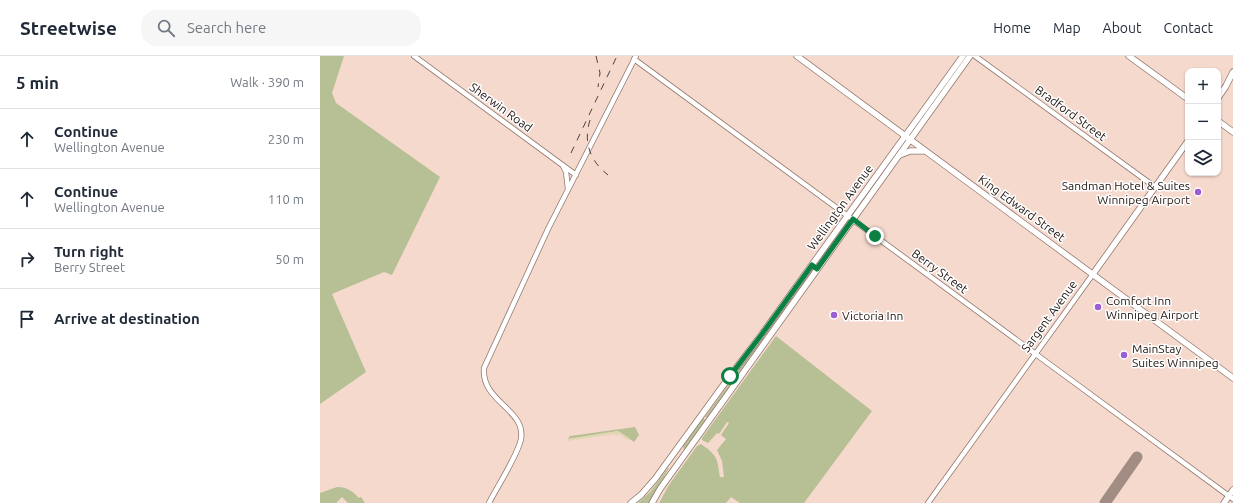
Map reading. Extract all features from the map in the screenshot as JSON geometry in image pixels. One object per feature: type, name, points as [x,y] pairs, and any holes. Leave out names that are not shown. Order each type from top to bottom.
[{"type":"main road","name":"King Edward Street","points":[[797,56],[1233,378]]},
{"type":"main road","name":"Wellington Avenue","points":[[932,105],[963,56]]},
{"type":"main road","name":"Wellington Avenue","points":[[652,503],[660,489],[772,326],[932,105],[970,56]]},
{"type":"main road","points":[[1129,56],[1185,97]]},
{"type":"main road","points":[[1221,94],[1233,72]]},
{"type":"main road","points":[[1226,86],[1233,80]]},
{"type":"main road","points":[[1221,123],[1233,132]]},
{"type":"main road","name":"Wellington Avenue","points":[[850,217],[897,158],[908,138]]},
{"type":"main road","name":"Sargent Avenue","points":[[1093,274],[1185,145]]},
{"type":"main road","points":[[897,158],[901,154],[910,151],[926,151]]},
{"type":"main road","name":"Wellington Avenue","points":[[631,503],[650,486],[730,376],[772,326]]},
{"type":"main road","points":[[1224,503],[1231,497],[1233,490]]},
{"type":"street","name":"Sherwin Road","points":[[414,56],[576,175]]},
{"type":"street","name":"Bradford Street","points":[[975,56],[1155,187]]},
{"type":"street","points":[[489,503],[519,447],[521,433],[520,426],[516,418],[491,393],[485,382],[483,374],[484,368],[548,229],[635,57]]},
{"type":"street","name":"Berry Street","points":[[635,57],[1231,497]]},
{"type":"street","points":[[560,163],[566,172],[568,191]]},
{"type":"street","name":"Sargent Avenue","points":[[928,503],[1093,274]]},
{"type":"green space","points":[[320,56],[344,56],[332,93],[336,103],[440,177],[392,275],[384,272],[332,294],[366,372],[320,404]]},
{"type":"green space","points":[[776,336],[872,411],[804,503],[740,503],[731,497],[726,503],[659,503],[669,485],[697,446],[701,444],[714,455],[717,461],[720,477],[724,477],[722,461],[717,450],[726,439],[721,435],[729,423],[727,422],[719,434],[717,433],[708,443],[702,440],[702,438]]},
{"type":"green space","points":[[763,337],[764,338],[707,418],[705,417]]},
{"type":"green space","points":[[703,418],[706,420],[684,450],[683,446]]},
{"type":"green space","points":[[635,427],[639,435],[634,442],[618,431],[568,439],[570,436]]},
{"type":"green space","points":[[668,468],[649,503],[638,503],[650,492]]},
{"type":"green space","points":[[337,487],[350,490],[359,498],[361,497],[365,503],[348,503],[342,497],[337,503],[320,503],[320,493]]},
{"type":"sand","points":[[618,431],[629,438],[628,440],[619,434],[616,436],[615,434],[567,441],[568,439]]},
{"type":"taxiway","points":[[1105,503],[1137,457]]},
{"type":"railway","points":[[596,56],[600,73],[598,87]]},
{"type":"railway","points":[[571,153],[617,56]]},
{"type":"railway","points":[[590,120],[587,136],[590,150],[597,164],[608,175]]},
{"type":"place","name":"Sandman Hotel & Suites Winnipeg Airport","points":[[1198,192]]},
{"type":"place","name":"Comfort Inn Winnipeg Airport","points":[[1098,307]]},
{"type":"place","name":"Victoria Inn","points":[[834,315]]},
{"type":"place","name":"MainStay Suites Winnipeg","points":[[1124,355]]},
{"type":"route","points":[[730,376],[812,265],[817,269],[853,219],[875,236]]}]
